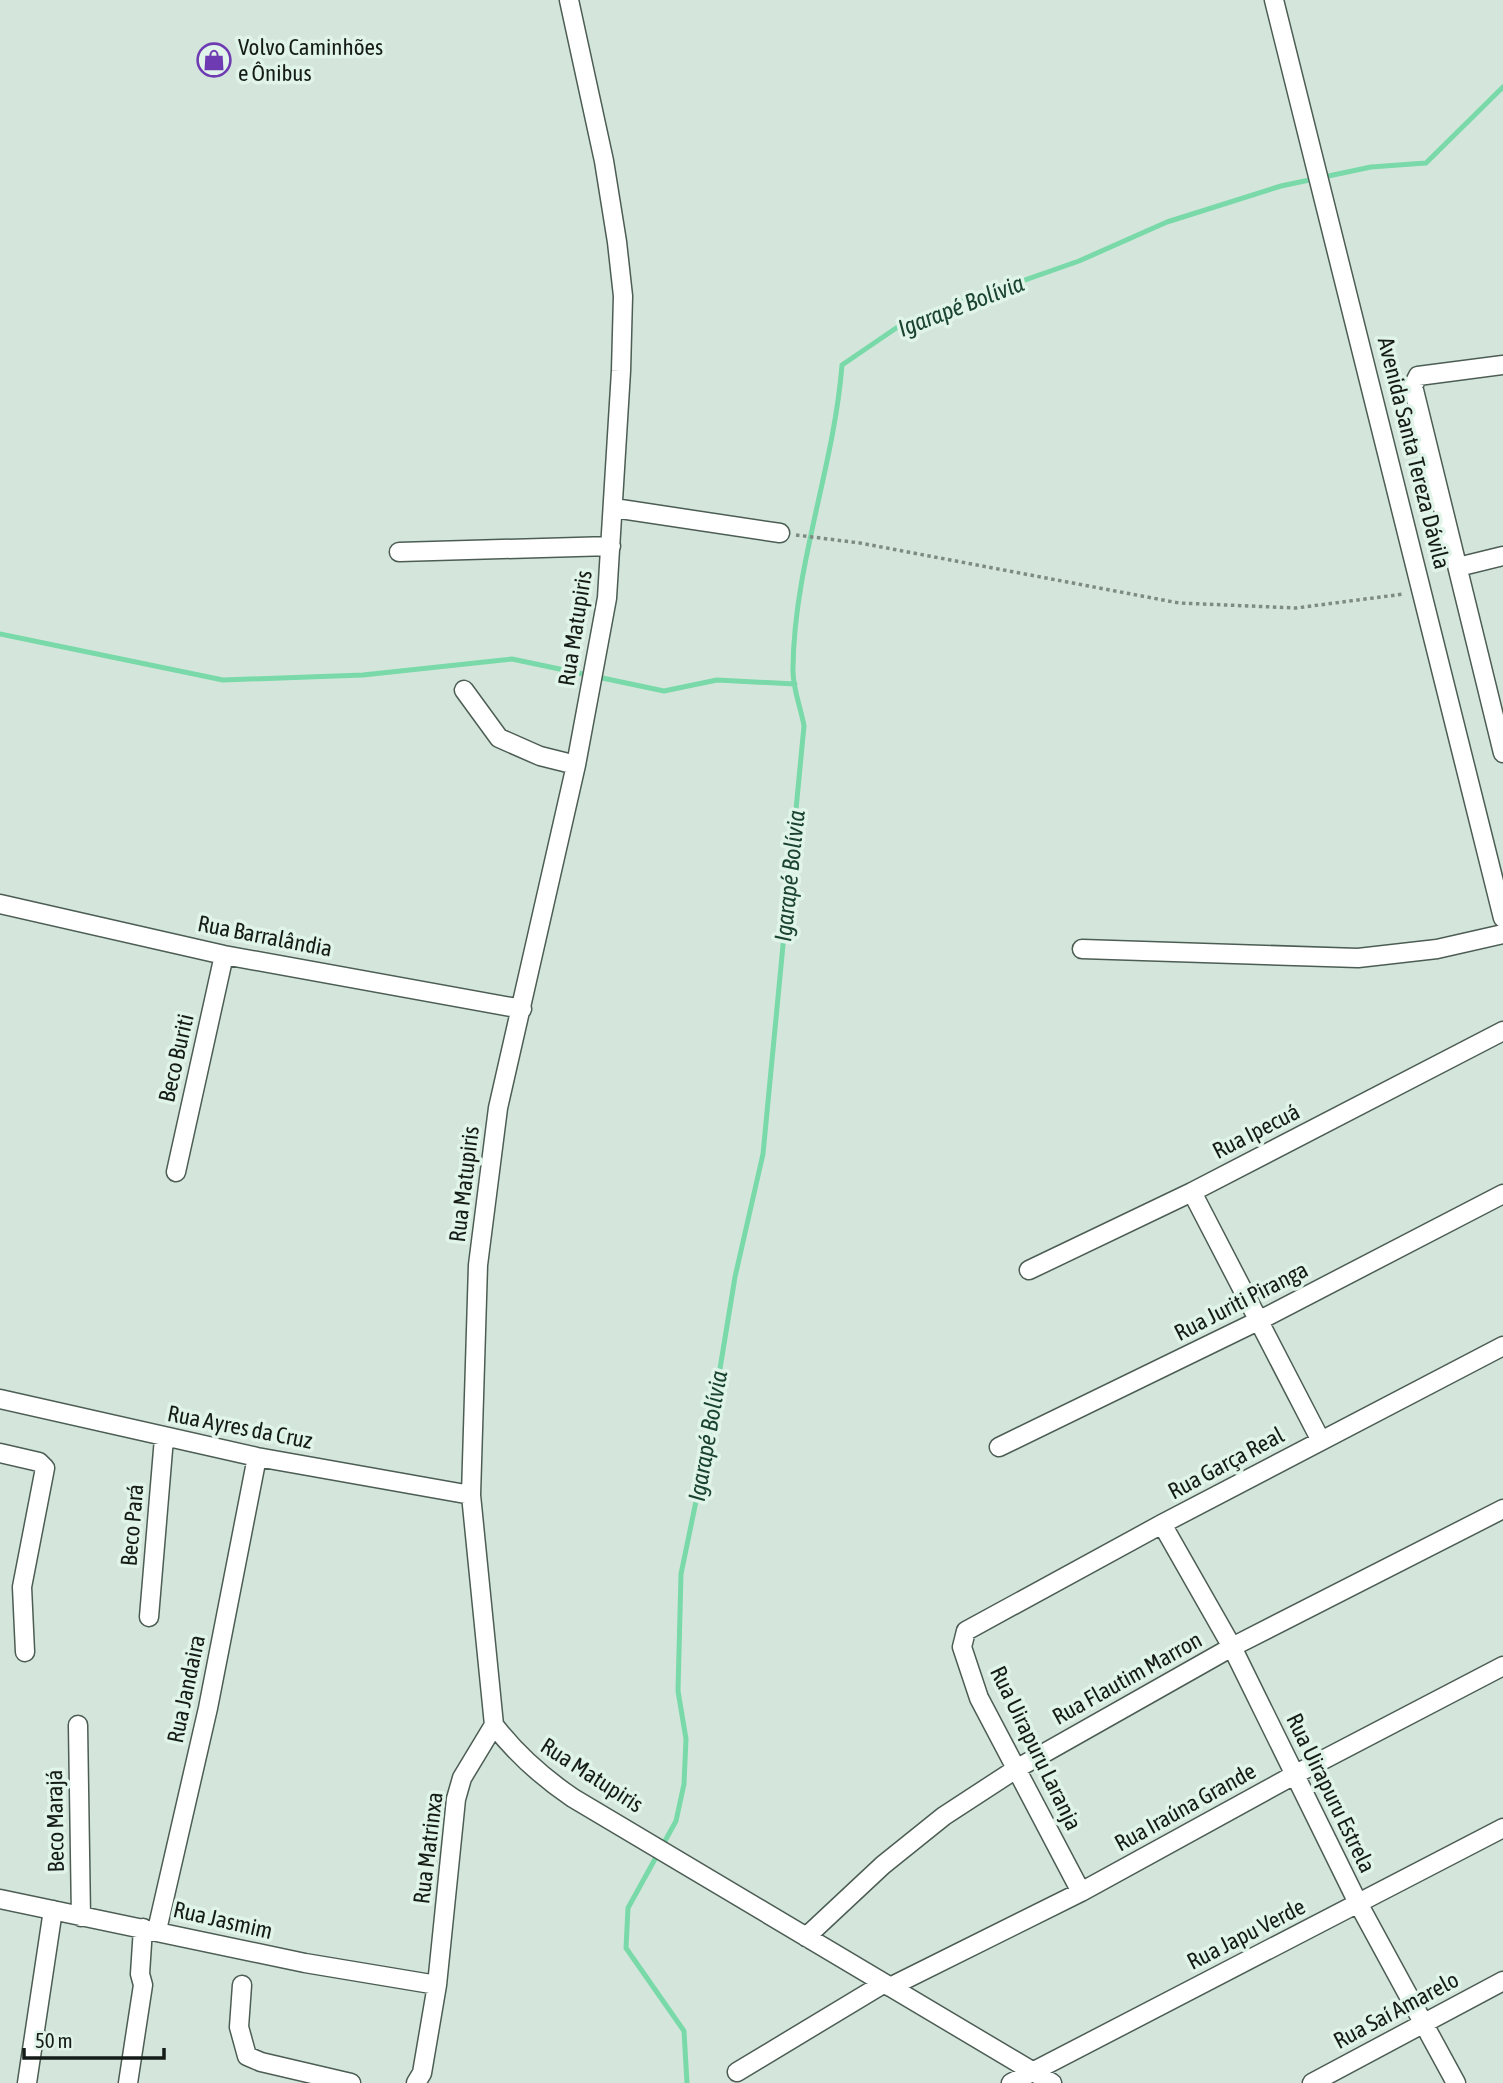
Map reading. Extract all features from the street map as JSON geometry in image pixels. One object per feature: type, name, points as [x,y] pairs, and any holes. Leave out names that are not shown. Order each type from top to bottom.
[{"type":"street","name":"Rua Matupiris","points":[[569,0],[604,161],[624,296],[607,598],[576,765],[498,1108],[478,1265],[471,1496],[494,1725],[515,1752],[541,1776],[1052,2083]]},
{"type":"street","name":"Avenida Santa Tereza Dávila","points":[[1274,0],[1503,918]]},
{"type":"street","points":[[1503,365],[1418,376],[1412,386],[1503,753]]},
{"type":"street","points":[[614,508],[780,533]]},
{"type":"street","points":[[399,552],[611,545]]},
{"type":"street","points":[[1458,567],[1503,556]]},
{"type":"street","points":[[464,690],[499,738],[540,757],[576,765]]},
{"type":"street","name":"Rua Barralândia","points":[[0,904],[224,955],[522,1009]]},
{"type":"street","points":[[1082,948],[1358,958],[1437,949],[1503,934]]},
{"type":"street","name":"Beco Buriti","points":[[176,1172],[224,955]]},
{"type":"street","name":"Rua Ipecuá","points":[[1029,1270],[1192,1192],[1503,1031]]},
{"type":"street","points":[[1192,1192],[1321,1441]]},
{"type":"street","name":"Rua Juriti Piranga","points":[[999,1447],[1260,1320],[1503,1194]]},
{"type":"street","name":"Rua Garça Real","points":[[974,1627],[1162,1524],[1503,1346]]},
{"type":"street","name":"Rua Ayres da Cruz","points":[[0,1399],[257,1457],[471,1496]]},
{"type":"street","name":"Beco Pará","points":[[149,1617],[164,1437]]},
{"type":"street","points":[[0,1453],[39,1462],[45,1468],[22,1587],[25,1652]]},
{"type":"street","name":"Rua Jandaira","points":[[128,2083],[143,1985],[140,1974],[208,1708],[257,1457]]},
{"type":"street","name":"Rua Flautim Marron","points":[[806,1937],[893,1857],[944,1816],[1016,1769],[1232,1647],[1503,1509]]},
{"type":"street","name":"Rua Uirapuru Estrela","points":[[1162,1524],[1232,1647],[1358,1903],[1456,2083]]},
{"type":"street","name":"Rua Uirapuru Laranja","points":[[974,1627],[962,1637],[962,1647],[979,1698],[1081,1892]]},
{"type":"street","name":"Rua Iraúna Grande","points":[[737,2072],[887,1986],[1081,1892],[1296,1774],[1503,1666]]},
{"type":"street","name":"Beco Marajá","points":[[78,1725],[80,1917]]},
{"type":"street","name":"Rua Matrinxa","points":[[416,2083],[422,2073],[437,1985],[456,1799],[462,1778],[494,1725]]},
{"type":"street","name":"Rua Japu Verde","points":[[1012,2083],[1503,1828]]},
{"type":"street","name":"Rua Jasmim","points":[[0,1899],[305,1964],[437,1985]]},
{"type":"street","points":[[27,2083],[53,1910]]},
{"type":"street","name":"Rua Saí Amarelo","points":[[1312,2083],[1503,1981]]},
{"type":"street","points":[[243,1985],[239,2027],[247,2056],[351,2083]]},
{"type":"path","points":[[780,533],[840,541],[1179,603],[1296,608],[1423,592]]},
{"type":"waterway","name":"Igarapé Bolívia","points":[[687,2083],[684,2031],[626,1948],[628,1908],[676,1821],[684,1784],[686,1739],[678,1691],[681,1574],[707,1448],[735,1277],[763,1154],[804,726],[793,675],[795,630],[807,554],[838,403],[842,365],[905,322],[1079,261],[1167,222],[1281,186],[1371,167],[1426,163],[1503,87]]},
{"type":"waterway","points":[[0,634],[223,680],[363,675],[512,659],[664,691],[717,680],[795,684]]},
{"type":"place","name":"Volvo Caminhões e Ônibus","points":[[214,60]]}]
